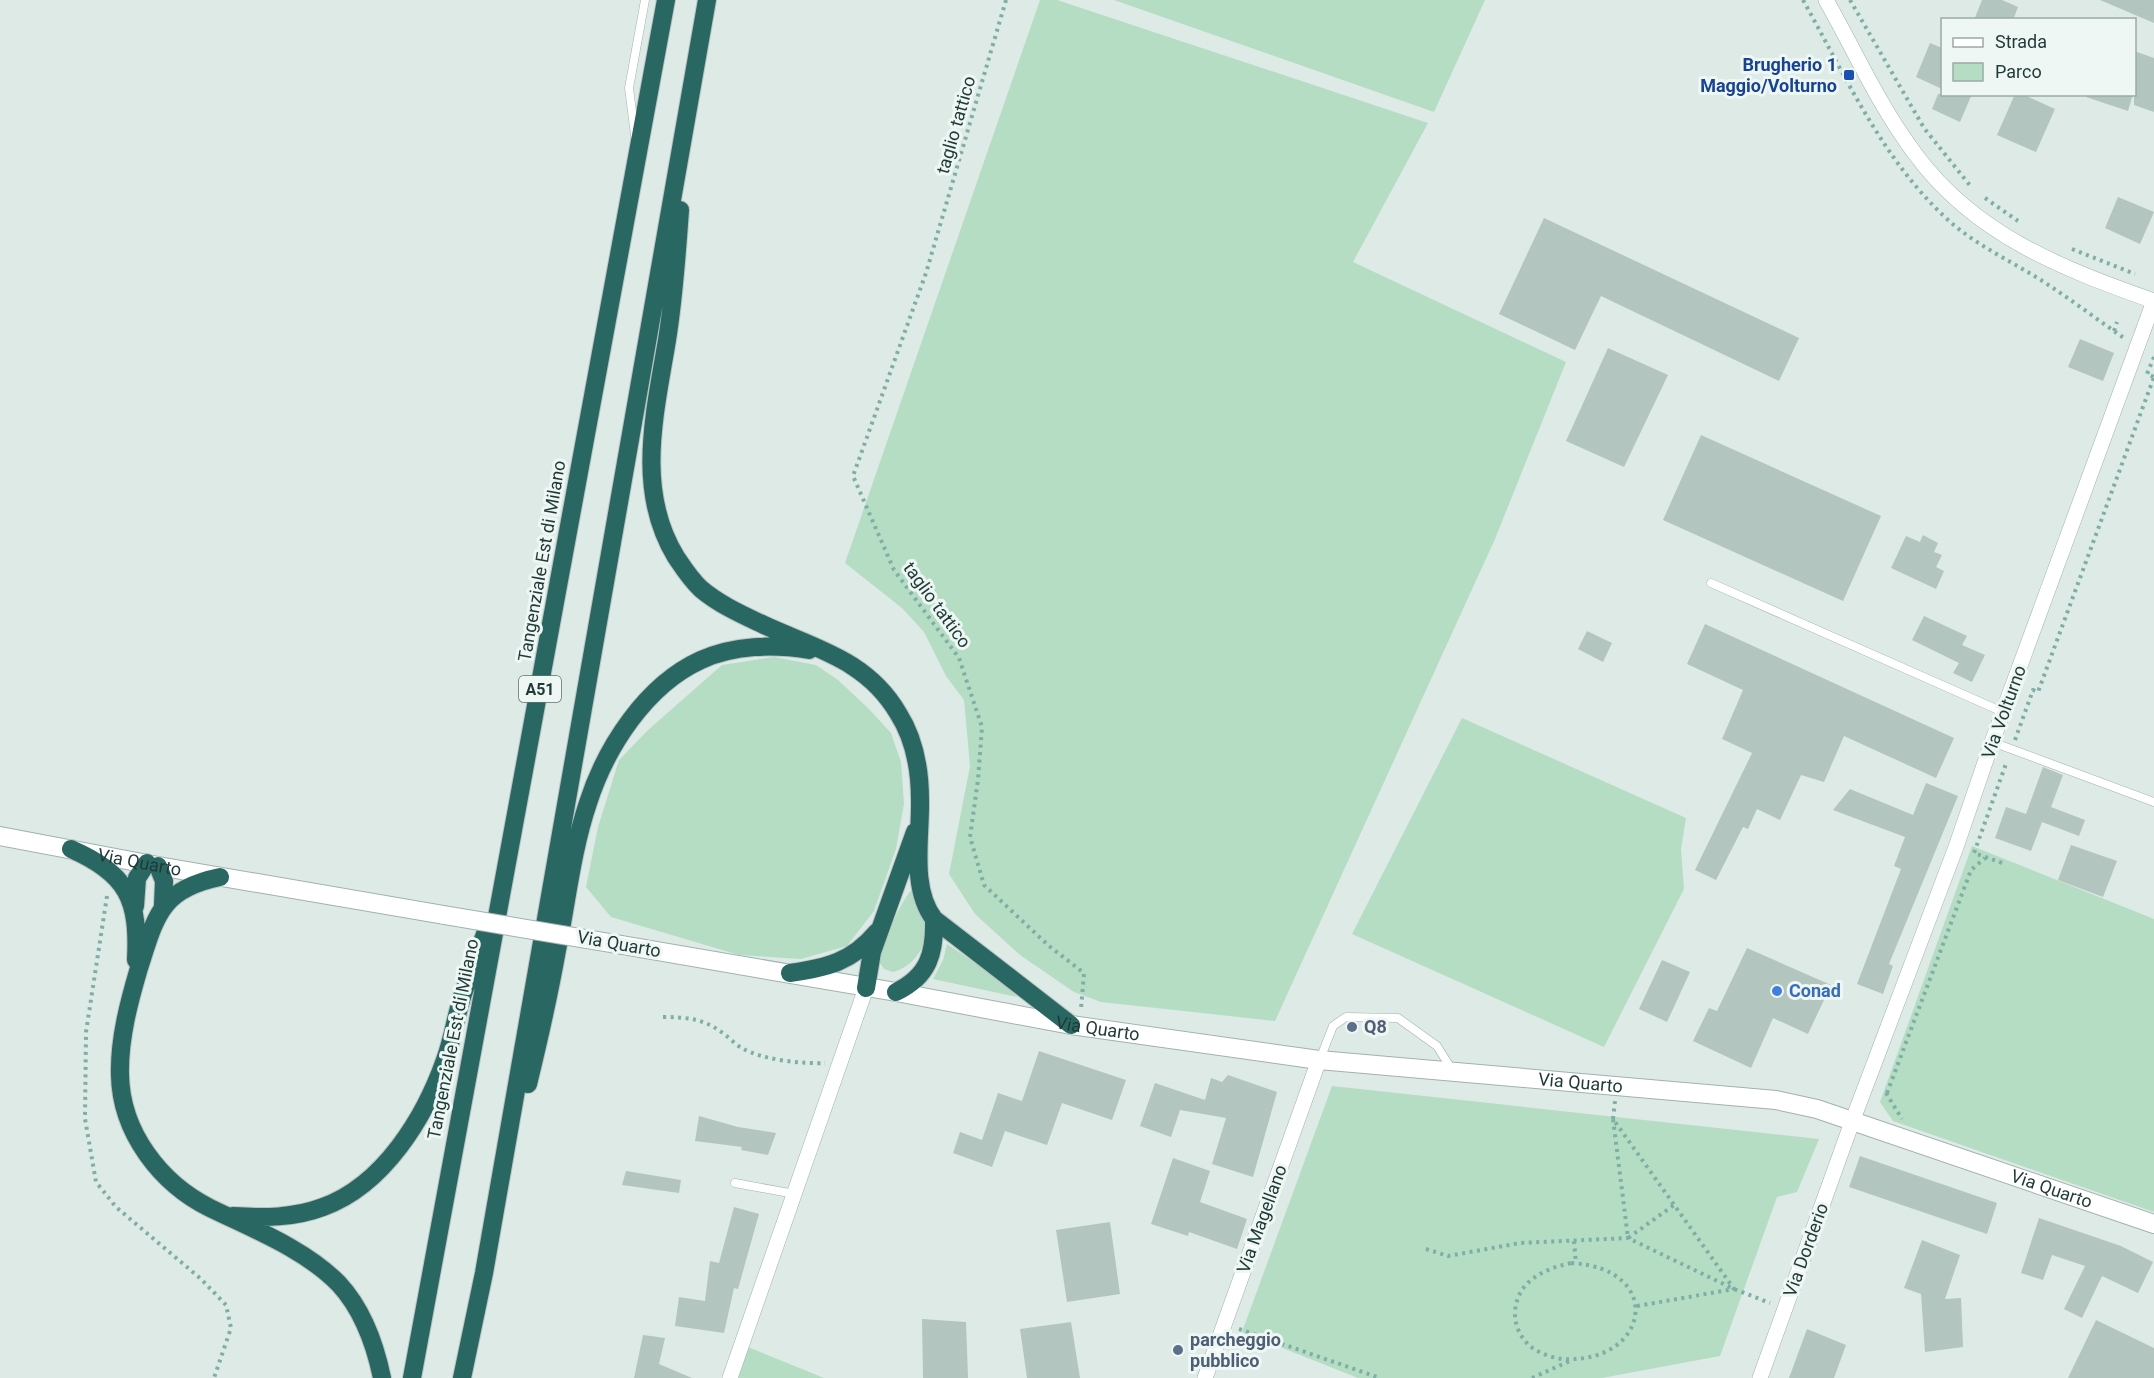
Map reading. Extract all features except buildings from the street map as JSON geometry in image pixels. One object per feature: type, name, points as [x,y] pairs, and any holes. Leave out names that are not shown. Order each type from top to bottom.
[{"type":"highway","name":"Tangenziale Est di Milano","points":[[412,1378],[666,0]]},
{"type":"highway","name":"A51","points":[[462,1378],[484,1273],[707,0]]},
{"type":"highway","points":[[685,122],[674,287],[651,446],[651,474],[656,511],[669,544],[687,573],[701,589],[728,608],[833,654],[872,680],[888,698],[901,716],[917,764],[921,890],[925,906],[934,919],[1077,1026]]},
{"type":"highway","points":[[484,1273],[541,1030],[580,833],[593,790],[608,756],[630,722],[658,690],[678,672],[700,660],[716,654],[759,647],[798,648],[833,654]]},
{"type":"highway","points":[[866,988],[870,960],[920,816]]},
{"type":"highway","points":[[71,849],[111,871],[126,891],[135,915]]},
{"type":"highway","points":[[132,989],[147,943],[163,905],[164,881],[153,865],[138,874],[135,886],[136,959],[120,1065],[122,1099],[127,1117],[147,1154],[170,1181],[194,1199],[297,1253],[336,1282],[355,1305],[366,1325],[376,1351],[382,1378]]},
{"type":"highway","points":[[163,905],[186,887],[220,876]]},
{"type":"highway","points":[[226,1215],[276,1217],[323,1208],[348,1195],[366,1182],[385,1163],[414,1123],[438,1078],[446,1058],[467,982],[503,885]]},
{"type":"highway","points":[[896,992],[912,983],[925,968],[933,943],[934,919]]},
{"type":"highway","points":[[790,973],[836,964],[865,944],[884,923]]},
{"type":"street","points":[[1826,0],[1897,127],[1916,156],[1966,209],[1996,232],[2037,255],[2154,301]]},
{"type":"street","name":"Via Volturno","points":[[1852,1122],[1956,847],[1992,742],[2154,301]]},
{"type":"street","name":"Via Quarto","points":[[0,836],[153,865],[790,973],[1077,1026],[1319,1060],[1776,1100],[1817,1109],[2154,1224]]},
{"type":"street","points":[[730,1378],[866,988]]},
{"type":"street","name":"Via Magellano","points":[[1205,1378],[1319,1060]]},
{"type":"street","name":"Via Dorderio","points":[[1760,1378],[1852,1122]]},
{"type":"lane","points":[[638,154],[628,88],[645,0]]},
{"type":"lane","points":[[1711,583],[2003,712]]},
{"type":"lane","points":[[1992,742],[2154,802]]},
{"type":"lane","points":[[1319,1060],[1333,1026],[1346,1017],[1398,1018],[1437,1046],[1453,1072]]},
{"type":"lane","points":[[735,1183],[795,1194]]},
{"type":"path","name":"taglio tattico","points":[[1006,0],[927,273],[853,476],[894,570],[959,658],[982,727],[970,837],[984,885],[1049,946],[1084,973],[1077,1026]]},
{"type":"path","points":[[1850,0],[1924,128],[1973,190]]},
{"type":"path","points":[[1982,196],[2026,226]]},
{"type":"path","points":[[2063,246],[2139,276]]},
{"type":"path","points":[[2114,331],[2117,322]]},
{"type":"path","points":[[2002,863],[1974,853],[2033,690],[2038,692],[2154,377],[2147,374],[2154,357]]},
{"type":"path","points":[[1887,1093],[1971,870],[1985,858]]},
{"type":"path","points":[[663,1017],[686,1017],[706,1021],[743,1049],[761,1055],[798,1064],[840,1063]]},
{"type":"path","points":[[1866,1086],[1887,1093],[1902,1120],[1896,1137]]},
{"type":"path","points":[[1628,1238],[1613,1119],[1734,1289]]},
{"type":"path","points":[[1628,1238],[1674,1205]]},
{"type":"path","points":[[1426,1249],[1448,1256],[1520,1243],[1628,1238],[1734,1289],[1785,1309]]},
{"type":"path","points":[[1574,1241],[1576,1263]]},
{"type":"path","points":[[1576,1263],[1605,1270],[1620,1278],[1630,1290],[1637,1306],[1635,1324],[1627,1336],[1613,1348],[1596,1356],[1573,1359],[1556,1358],[1530,1347],[1519,1334],[1515,1317],[1515,1301],[1525,1284],[1539,1274],[1554,1267],[1576,1263]]},
{"type":"path","points":[[1637,1306],[1734,1289]]},
{"type":"path","points":[[1225,1324],[1380,1378]]},
{"type":"path","points":[[1532,1378],[1573,1359]]},
{"type":"green space","points":[[1040,0],[1057,0],[1428,123],[1353,262],[1566,362],[1495,539],[1275,1021],[1101,1002],[1074,992],[1020,955],[975,914],[949,874],[970,766],[964,700],[946,676],[924,632],[902,608],[845,563]]},
{"type":"green space","points":[[1114,0],[1485,0],[1434,112]]},
{"type":"green space","points":[[774,657],[816,665],[838,680],[891,733],[901,762],[904,804],[896,849],[874,911],[847,946],[801,959],[739,955],[611,917],[586,887],[598,827],[619,760],[648,730],[722,665]]},
{"type":"green space","points":[[1462,718],[1686,818],[1681,849],[1684,889],[1604,1047],[1352,934]]},
{"type":"green space","points":[[1972,846],[2154,919],[2154,1212],[1893,1121],[1880,1102]]},
{"type":"green space","points":[[914,888],[925,920],[925,940],[913,960],[893,972],[884,969],[879,962],[898,911]]},
{"type":"green space","points":[[947,944],[1000,980],[1017,997],[933,979],[943,960]]},
{"type":"green space","points":[[1332,1086],[1819,1139],[1797,1192],[1777,1197],[1720,1356],[1602,1378],[1358,1378],[1242,1332]]},
{"type":"green space","points":[[748,1347],[824,1378],[738,1378]]},
{"type":"place","name":"Brugherio 1 Maggio/Volturno","points":[[1849,75]]},
{"type":"place","name":"Conad","points":[[1777,991]]},
{"type":"place","name":"Q8","points":[[1352,1027]]},
{"type":"place","name":"parcheggio pubblico","points":[[1178,1350]]}]
